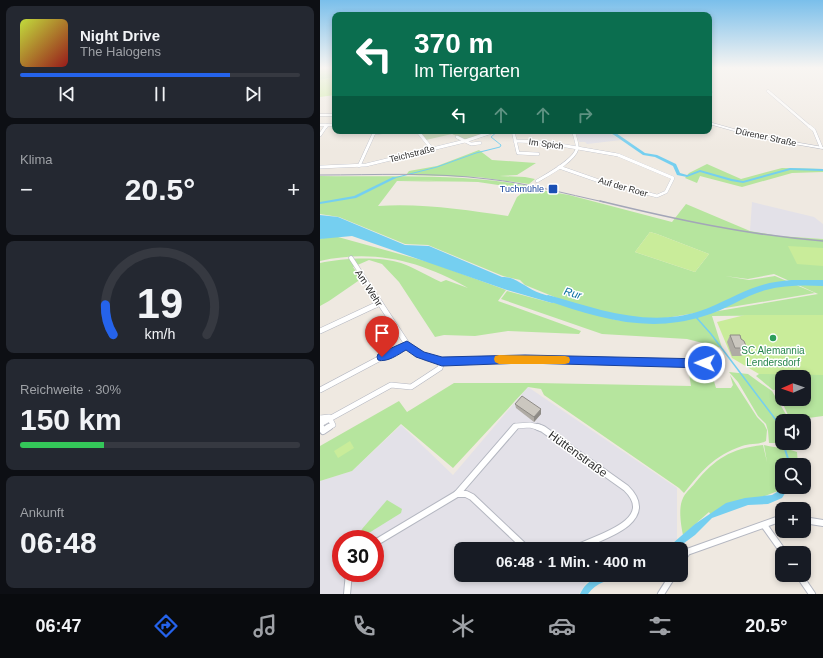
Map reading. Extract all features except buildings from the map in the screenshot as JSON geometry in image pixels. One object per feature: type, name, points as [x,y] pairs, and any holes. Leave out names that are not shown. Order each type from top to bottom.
[{"type":"main road","points":[[320,115],[332,115]]},
{"type":"main road","name":"Dürener Straße","points":[[712,124],[759,137],[822,147]]},
{"type":"street","points":[[774,96],[814,130],[822,147]]},
{"type":"street","points":[[320,135],[327,125]]},
{"type":"street","points":[[320,126],[332,125]]},
{"type":"street","points":[[359,166],[374,134]]},
{"type":"street","points":[[420,134],[432,149]]},
{"type":"street","name":"Teichstraße","points":[[320,167],[366,165],[464,141],[486,134]]},
{"type":"street","points":[[514,134],[518,153],[538,154]]},
{"type":"street","points":[[537,181],[559,167],[572,156],[577,149],[574,134]]},
{"type":"street","name":"Teichstraße","points":[[457,138],[471,144],[480,143]]},
{"type":"street","name":"Im Spich","points":[[515,141],[543,142],[618,155],[668,176]]},
{"type":"street","points":[[618,155],[624,151]]},
{"type":"street","name":"Auf der Roer","points":[[559,167],[599,181],[657,196],[666,192],[673,178],[668,176]]},
{"type":"street","name":"Am Wehr","points":[[351,258],[407,344],[420,354],[442,362],[525,359],[705,363]]},
{"type":"street","points":[[320,331],[380,303]]},
{"type":"street","points":[[320,390],[407,344]]},
{"type":"street","points":[[320,418],[330,418],[391,385],[411,387],[440,368],[442,362]]},
{"type":"street","points":[[320,424],[323,431],[333,425],[330,418]]},
{"type":"street","name":"Hüttenstraße","points":[[384,538],[457,494],[516,426],[530,425],[543,429],[630,491],[636,501],[636,512],[629,522],[588,542]]},
{"type":"street","points":[[457,494],[466,494],[472,497],[520,542]]},
{"type":"street","points":[[688,552],[775,521]]},
{"type":"street","points":[[811,521],[823,523]]},
{"type":"street","points":[[764,525],[779,546]]},
{"type":"street","points":[[347,594],[348,582]]},
{"type":"street","points":[[661,594],[669,582]]},
{"type":"street","points":[[804,582],[812,594]]},
{"type":"shaded area","points":[[576,134],[610,134],[621,140],[587,144],[585,142],[579,142]]},
{"type":"shaded area","points":[[752,202],[814,217],[823,224],[823,239],[779,236],[750,231]]},
{"type":"shaded area","points":[[528,387],[677,488],[677,540],[672,542],[454,542],[454,582],[587,582],[579,594],[320,594],[320,481],[352,471],[401,425],[453,475]]},
{"type":"green space","points":[[421,134],[452,134],[426,140]]},
{"type":"green space","points":[[452,134],[484,134],[465,140]]},
{"type":"green space","points":[[479,150],[492,160],[536,163],[517,175],[499,176],[535,179],[529,184],[478,177],[406,175],[409,171],[437,166]]},
{"type":"green space","points":[[707,164],[741,179],[782,168],[823,169],[823,172],[792,173],[742,187],[700,176],[697,183],[685,178],[689,173]]},
{"type":"green space","points":[[320,176],[452,177],[530,186],[525,189],[478,182],[395,180],[462,182],[397,181],[378,206],[427,206],[508,216],[517,197],[529,188],[569,195],[672,222],[686,204],[750,231],[779,236],[823,239],[823,315],[712,316],[722,348],[687,339],[602,334],[501,299],[507,291],[552,303],[562,303],[616,320],[648,323],[818,294],[774,274],[748,279],[725,276],[749,280],[775,276],[815,293],[648,321],[618,318],[597,314],[559,301],[557,298],[525,285],[520,280],[503,276],[428,245],[405,244],[339,217],[320,214]],"holes":[[[650,232],[709,254],[695,272],[635,252]]]},
{"type":"green space","points":[[650,232],[709,254],[695,272],[635,252]]},
{"type":"green space","points":[[327,237],[338,237],[432,263],[506,290],[498,301],[581,331],[579,334],[508,331],[475,336],[444,335],[435,337],[399,282],[382,264],[369,260],[353,267],[361,279],[320,306],[320,263],[339,260],[361,258],[383,259],[401,263],[441,282],[446,280],[468,288],[415,264],[397,260],[360,256],[320,261],[320,239]]},
{"type":"green space","points":[[788,246],[823,248],[823,266],[797,264]]},
{"type":"green space","name":"SC Alemannia Lendersdorf","points":[[745,315],[823,315],[823,375],[811,375],[811,370],[775,370],[775,374],[759,374],[732,358],[717,322]]},
{"type":"green space","points":[[711,366],[716,388],[731,388],[733,385],[730,375],[757,417],[764,424],[767,430],[766,441],[745,445],[723,454],[703,471],[684,493],[679,488],[544,395],[541,389],[528,387],[453,468],[401,424],[352,471],[320,481],[320,446],[399,401],[407,412],[454,383],[691,386],[688,367],[708,370]]},
{"type":"green space","points":[[729,372],[748,374],[772,391],[775,396],[775,406],[781,406],[786,414],[775,414],[775,443],[769,443],[766,424],[758,416],[738,382]]},
{"type":"green space","points":[[811,373],[823,373],[823,416],[811,418],[811,414],[788,414],[784,406],[811,406]]},
{"type":"green space","points":[[759,374],[775,374],[775,390],[773,390],[756,376]]},
{"type":"green space","points":[[350,441],[354,448],[338,458],[334,451]]},
{"type":"green space","points":[[763,445],[767,462],[764,445],[775,447],[775,450],[791,450],[797,452],[797,458],[775,458],[775,492],[712,517],[709,512],[683,535],[680,516],[681,502],[685,494],[710,467],[724,456],[741,449]]},
{"type":"green space","points":[[387,500],[402,509],[401,513],[374,530],[362,529]]},
{"type":"water","points":[[320,215],[338,217],[405,245],[429,246],[502,277],[515,280],[533,290],[556,298],[559,301],[552,303],[507,290],[352,236],[320,239]]},
{"type":"water","points":[[775,493],[785,494],[782,498],[768,504],[748,505],[712,518],[686,542],[674,542],[695,524],[726,503],[745,498],[772,495]]},
{"type":"water","points":[[590,582],[604,582],[591,590],[588,594],[580,594],[584,587]]},
{"type":"waterway","points":[[394,178],[437,167],[476,153],[500,147],[501,145],[491,137],[494,134]]},
{"type":"waterway","points":[[615,134],[644,154],[656,156],[675,165],[678,174],[687,176],[700,171],[743,182],[790,169],[823,170]]},
{"type":"waterway","points":[[320,203],[355,197],[394,178]]},
{"type":"waterway","name":"Rur","points":[[548,298],[584,310],[620,318],[638,321],[657,321],[675,320],[694,316],[720,307],[753,291],[769,286],[792,283],[823,283]]},
{"type":"waterway","points":[[695,316],[711,334],[775,419]]},
{"type":"waterway","points":[[785,450],[788,458]]},
{"type":"railway","points":[[320,175],[446,175],[517,183],[604,202]]},
{"type":"railway","points":[[600,201],[711,226],[766,235],[823,241]]},
{"type":"slow traffic","points":[[499,359],[565,360]]},
{"type":"place","name":"Tuchmühle","points":[[553,189]]},
{"type":"place","name":"SC Alemannia Lendersdorf","points":[[773,338]]},
{"type":"route","points":[[382,357],[407,344],[426,358],[442,362],[525,359],[705,363]]}]
